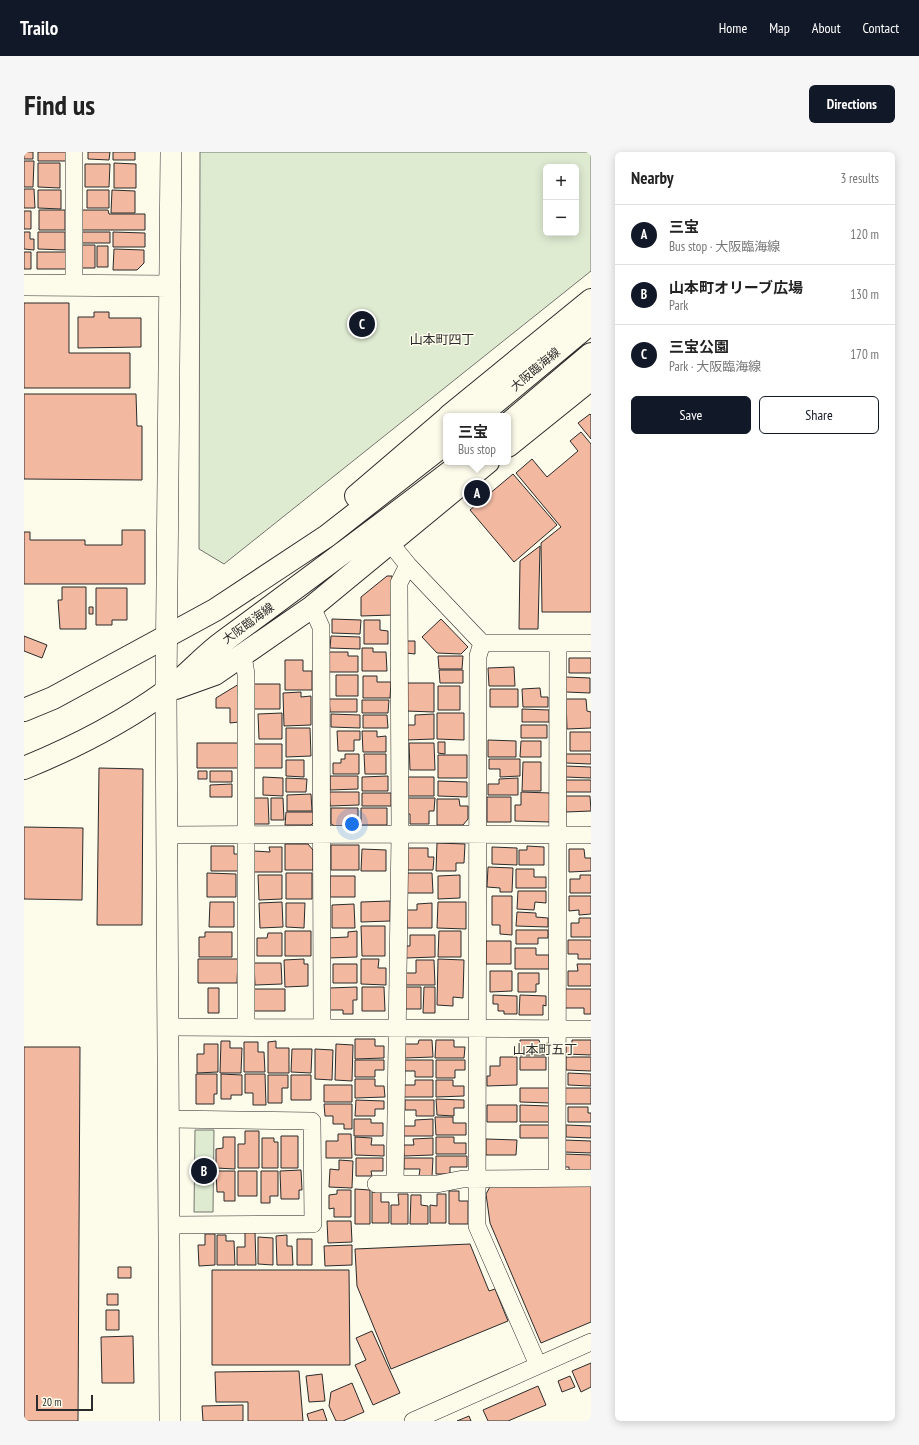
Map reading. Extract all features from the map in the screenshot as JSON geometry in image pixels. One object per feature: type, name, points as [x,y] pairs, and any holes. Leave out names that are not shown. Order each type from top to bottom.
[{"type":"main road","points":[[453,413],[591,300]]},
{"type":"main road","name":"大阪臨海線","points":[[483,413],[591,323]]},
{"type":"main road","name":"大阪臨海線","points":[[511,421],[591,354]]},
{"type":"main road","points":[[511,444],[591,379]]},
{"type":"main road","points":[[245,590],[443,422]]},
{"type":"main road","points":[[24,710],[53,698],[166,638],[215,610],[327,536],[443,445]]},
{"type":"main road","name":"大阪臨海線","points":[[24,768],[60,753],[127,716],[166,692],[214,648],[378,528],[459,465]]},
{"type":"main road","points":[[166,692],[214,674],[243,656],[312,608],[484,465]]},
{"type":"street","points":[[74,152],[74,285]]},
{"type":"street","points":[[170,1421],[166,638],[171,152]]},
{"type":"street","points":[[24,285],[170,286]]},
{"type":"street","points":[[390,543],[408,565],[482,643],[591,643]]},
{"type":"street","points":[[395,1184],[400,834],[399,583],[408,565]]},
{"type":"street","points":[[312,608],[321,627],[323,834],[322,1027]]},
{"type":"street","points":[[482,643],[478,656],[477,1226],[538,1365]]},
{"type":"street","points":[[557,1178],[558,643]]},
{"type":"street","points":[[243,656],[246,674],[246,1027]]},
{"type":"street","points":[[167,835],[591,835]]},
{"type":"street","points":[[169,1026],[591,1029]]},
{"type":"street","points":[[168,1119],[312,1121],[313,1208],[313,1224],[169,1225]]},
{"type":"street","points":[[376,1184],[437,1184],[463,1179],[591,1178]]},
{"type":"street","points":[[413,1421],[591,1342]]},
{"type":"green space","points":[[200,152],[591,152],[591,271],[224,564],[199,549]]},
{"type":"green space","points":[[195,1130],[214,1130],[213,1212],[194,1212]]},
{"type":"building","points":[[24,152],[33,152],[33,159],[24,159]]},
{"type":"building","points":[[38,152],[67,152],[67,161],[38,161]]},
{"type":"building","points":[[88,152],[110,152],[109,160],[88,159]]},
{"type":"building","points":[[113,152],[135,152],[135,160],[113,160]]},
{"type":"building","points":[[24,161],[34,161],[33,187],[24,187]]},
{"type":"building","points":[[38,163],[60,163],[60,188],[38,187]]},
{"type":"building","points":[[114,163],[136,164],[136,188],[114,188]]},
{"type":"building","points":[[85,164],[110,164],[109,187],[85,187]]},
{"type":"building","points":[[24,189],[34,189],[35,208],[24,208]]},
{"type":"building","points":[[38,190],[61,190],[61,209],[38,208]]},
{"type":"building","points":[[87,190],[109,190],[109,208],[87,208]]},
{"type":"building","points":[[112,190],[135,191],[135,213],[111,213]]},
{"type":"building","points":[[39,210],[65,210],[65,230],[39,230]]},
{"type":"building","points":[[82,210],[108,210],[109,214],[145,214],[145,230],[82,230]]},
{"type":"building","points":[[24,211],[31,211],[31,229],[24,229]]},
{"type":"building","points":[[24,232],[30,232],[30,239],[34,239],[34,250],[24,249]]},
{"type":"building","points":[[38,232],[65,232],[65,250],[38,249]]},
{"type":"building","points":[[82,232],[110,232],[110,243],[82,243]]},
{"type":"building","points":[[113,232],[145,233],[145,247],[113,247]]},
{"type":"building","points":[[82,245],[95,245],[95,268],[82,268]]},
{"type":"building","points":[[97,246],[108,246],[108,267],[97,267]]},
{"type":"building","points":[[114,249],[144,250],[144,263],[137,270],[113,270]]},
{"type":"building","points":[[24,252],[31,252],[31,269],[24,269]]},
{"type":"building","points":[[37,252],[66,252],[66,269],[37,269]]},
{"type":"building","points":[[24,303],[69,303],[69,353],[130,353],[130,388],[24,388]]},
{"type":"building","points":[[94,312],[109,312],[109,318],[141,318],[141,347],[78,348],[78,317],[94,317]]},
{"type":"building","points":[[24,394],[136,394],[137,426],[142,426],[142,480],[24,479]]},
{"type":"building","points":[[590,414],[591,415],[591,439],[578,423]]},
{"type":"building","points":[[581,432],[591,444],[591,612],[542,612],[541,543],[561,527],[516,473],[532,459],[547,477],[578,451],[570,441]]},
{"type":"building","points":[[513,474],[557,525],[514,562],[470,510]]},
{"type":"building","points":[[122,530],[145,530],[145,584],[24,584],[24,532],[30,532],[30,540],[85,540],[85,545],[122,545]]},
{"type":"building","points":[[540,546],[538,629],[519,629],[520,561]]},
{"type":"building","points":[[387,576],[392,576],[393,615],[361,616],[361,597]]},
{"type":"building","points":[[62,587],[86,587],[86,629],[60,629],[58,600],[62,600]]},
{"type":"building","points":[[96,588],[127,588],[127,620],[112,620],[112,625],[96,625]]},
{"type":"building","points":[[89,607],[93,607],[93,614],[89,614]]},
{"type":"building","points":[[332,619],[361,620],[360,634],[332,633]]},
{"type":"building","points":[[441,619],[468,647],[461,654],[437,653],[422,637]]},
{"type":"building","points":[[364,620],[380,620],[380,630],[388,631],[388,644],[364,644]]},
{"type":"building","points":[[24,636],[47,645],[42,658],[24,651]]},
{"type":"building","points":[[331,636],[360,637],[360,649],[330,648]]},
{"type":"building","points":[[406,641],[415,641],[415,654],[406,653]]},
{"type":"building","points":[[362,648],[373,648],[373,652],[386,652],[387,671],[362,671]]},
{"type":"building","points":[[329,652],[348,652],[348,656],[358,656],[358,672],[329,672]]},
{"type":"building","points":[[438,656],[463,656],[462,669],[439,669]]},
{"type":"building","points":[[569,658],[591,658],[591,673],[569,673]]},
{"type":"building","points":[[285,660],[303,660],[303,671],[312,671],[312,690],[285,690]]},
{"type":"building","points":[[514,667],[515,686],[489,686],[488,668]]},
{"type":"building","points":[[439,670],[463,670],[463,683],[440,683]]},
{"type":"building","points":[[336,675],[358,675],[358,696],[336,696]]},
{"type":"building","points":[[363,676],[377,676],[377,682],[391,682],[390,698],[363,698]]},
{"type":"building","points":[[566,677],[590,678],[590,693],[566,692]]},
{"type":"building","points":[[406,683],[434,683],[434,712],[406,711]]},
{"type":"building","points":[[239,684],[239,722],[230,723],[230,708],[216,708],[216,698]]},
{"type":"building","points":[[254,684],[280,684],[280,709],[253,709]]},
{"type":"building","points":[[438,686],[460,686],[460,710],[438,710]]},
{"type":"building","points":[[540,688],[541,697],[548,697],[548,707],[523,707],[522,689]]},
{"type":"building","points":[[490,689],[518,689],[518,707],[490,707]]},
{"type":"building","points":[[301,692],[301,697],[311,696],[311,725],[284,726],[283,693]]},
{"type":"building","points":[[329,699],[357,699],[357,712],[330,712]]},
{"type":"building","points":[[566,699],[586,699],[587,711],[591,712],[591,728],[567,729]]},
{"type":"building","points":[[362,700],[389,700],[388,713],[362,713]]},
{"type":"building","points":[[522,709],[549,710],[549,722],[522,722]]},
{"type":"building","points":[[282,713],[282,739],[259,739],[258,714]]},
{"type":"building","points":[[437,713],[464,713],[464,740],[437,739]]},
{"type":"building","points":[[331,714],[360,715],[360,728],[331,727]]},
{"type":"building","points":[[434,714],[434,739],[406,740],[406,725],[415,725],[415,715]]},
{"type":"building","points":[[363,715],[387,715],[388,728],[363,728]]},
{"type":"building","points":[[521,725],[547,725],[547,738],[521,738]]},
{"type":"building","points":[[286,728],[310,728],[311,756],[286,757]]},
{"type":"building","points":[[337,731],[360,731],[360,740],[354,740],[354,751],[338,751]]},
{"type":"building","points":[[362,731],[377,731],[377,737],[386,736],[386,752],[363,752]]},
{"type":"building","points":[[570,732],[591,732],[591,751],[570,751]]},
{"type":"building","points":[[488,740],[516,741],[516,757],[488,757]]},
{"type":"building","points":[[521,741],[541,741],[541,757],[520,757]]},
{"type":"building","points":[[438,742],[445,742],[445,754],[438,753]]},
{"type":"building","points":[[197,743],[238,743],[238,768],[197,768]]},
{"type":"building","points":[[409,743],[434,743],[435,770],[410,770]]},
{"type":"building","points":[[254,744],[282,744],[282,768],[254,768]]},
{"type":"building","points":[[345,754],[359,754],[359,774],[333,774],[333,763],[341,763],[341,759],[345,759]]},
{"type":"building","points":[[364,754],[386,754],[386,774],[365,774]]},
{"type":"building","points":[[566,754],[591,754],[591,764],[566,763]]},
{"type":"building","points":[[438,755],[467,755],[467,778],[438,778]]},
{"type":"building","points":[[489,759],[520,759],[520,776],[500,777],[500,769],[489,769]]},
{"type":"building","points":[[286,760],[304,760],[304,777],[286,776]]},
{"type":"building","points":[[523,762],[541,762],[541,791],[522,791]]},
{"type":"building","points":[[565,766],[591,767],[591,778],[565,777]]},
{"type":"building","points":[[99,768],[143,769],[142,925],[97,925]]},
{"type":"building","points":[[198,771],[207,771],[207,779],[198,779]]},
{"type":"building","points":[[210,771],[232,771],[232,782],[210,782]]},
{"type":"building","points":[[330,776],[358,776],[358,789],[330,790]]},
{"type":"building","points":[[388,776],[388,791],[362,791],[362,777]]},
{"type":"building","points":[[263,777],[283,778],[283,796],[263,795]]},
{"type":"building","points":[[408,777],[434,777],[434,796],[408,796]]},
{"type":"building","points":[[286,778],[307,779],[306,792],[286,792]]},
{"type":"building","points":[[518,778],[518,795],[488,795],[488,784],[499,784],[499,779]]},
{"type":"building","points":[[565,780],[591,780],[591,792],[565,792]]},
{"type":"building","points":[[438,781],[467,782],[467,797],[438,796]]},
{"type":"building","points":[[232,784],[232,797],[210,797],[210,785]]},
{"type":"building","points":[[329,792],[359,792],[359,805],[330,806]]},
{"type":"building","points":[[521,792],[550,793],[550,822],[515,821],[515,805],[521,805]]},
{"type":"building","points":[[362,793],[391,793],[391,806],[362,806]]},
{"type":"building","points":[[311,794],[312,811],[287,811],[287,795]]},
{"type":"building","points":[[565,796],[590,796],[591,811],[566,812]]},
{"type":"building","points":[[487,797],[511,797],[511,822],[487,822]]},
{"type":"building","points":[[254,798],[268,798],[269,824],[254,824]]},
{"type":"building","points":[[271,798],[283,798],[284,820],[271,820]]},
{"type":"building","points":[[407,798],[435,798],[434,811],[429,811],[429,824],[410,824],[410,814],[407,814]]},
{"type":"building","points":[[437,799],[459,799],[460,806],[468,806],[468,819],[463,825],[437,825]]},
{"type":"building","points":[[331,808],[358,808],[358,826],[335,826],[331,824]]},
{"type":"building","points":[[361,808],[387,808],[387,825],[361,825]]},
{"type":"building","points":[[286,812],[315,812],[316,820],[311,825],[285,825]]},
{"type":"building","points":[[24,827],[83,828],[82,900],[24,899]]},
{"type":"building","points":[[437,843],[465,844],[464,863],[456,863],[456,871],[436,871]]},
{"type":"building","points":[[285,844],[308,844],[313,850],[313,870],[285,870]]},
{"type":"building","points":[[331,845],[359,845],[359,870],[331,870]]},
{"type":"building","points":[[211,846],[234,846],[234,854],[238,854],[238,871],[211,871]]},
{"type":"building","points":[[527,846],[544,847],[544,865],[519,865],[519,850],[527,850]]},
{"type":"building","points":[[269,847],[282,847],[282,872],[254,872],[254,851],[270,852]]},
{"type":"building","points":[[492,847],[517,848],[517,865],[492,864]]},
{"type":"building","points":[[406,848],[428,848],[428,857],[434,857],[433,870],[406,870]]},
{"type":"building","points":[[362,849],[386,850],[386,871],[361,871]]},
{"type":"building","points":[[569,849],[584,849],[585,858],[591,858],[591,871],[569,872]]},
{"type":"building","points":[[488,867],[513,868],[512,892],[500,892],[500,888],[487,887]]},
{"type":"building","points":[[516,869],[534,869],[534,877],[546,877],[546,888],[516,888]]},
{"type":"building","points":[[207,873],[236,874],[236,897],[207,897]]},
{"type":"building","points":[[286,873],[312,873],[312,899],[286,899]]},
{"type":"building","points":[[406,873],[432,873],[433,893],[406,893]]},
{"type":"building","points":[[258,875],[282,875],[282,899],[259,900]]},
{"type":"building","points":[[460,875],[460,898],[438,899],[438,876]]},
{"type":"building","points":[[580,875],[591,875],[591,893],[570,893],[570,879],[580,879]]},
{"type":"building","points":[[330,876],[355,876],[355,897],[330,897]]},
{"type":"building","points":[[518,891],[546,891],[546,903],[535,902],[534,910],[517,909]]},
{"type":"building","points":[[492,896],[512,896],[512,935],[500,934],[500,925],[492,925]]},
{"type":"building","points":[[569,896],[591,896],[591,914],[579,915],[579,910],[569,911]]},
{"type":"building","points":[[390,901],[390,921],[361,922],[361,902]]},
{"type":"building","points":[[210,902],[234,902],[234,927],[209,927]]},
{"type":"building","points":[[282,902],[283,927],[260,928],[259,903]]},
{"type":"building","points":[[438,902],[466,902],[466,929],[437,928]]},
{"type":"building","points":[[286,903],[305,903],[304,928],[286,927]]},
{"type":"building","points":[[432,903],[432,928],[407,928],[407,910],[417,910],[417,904]]},
{"type":"building","points":[[354,904],[355,928],[332,928],[332,905]]},
{"type":"building","points":[[517,912],[536,913],[536,917],[548,918],[548,927],[516,926]]},
{"type":"building","points":[[579,918],[591,918],[591,937],[571,937],[571,923],[579,923]]},
{"type":"building","points":[[361,926],[385,926],[385,956],[362,956]]},
{"type":"building","points":[[516,930],[548,930],[548,938],[538,938],[538,944],[516,944]]},
{"type":"building","points":[[285,931],[311,931],[311,956],[285,956]]},
{"type":"building","points":[[357,931],[357,957],[328,958],[327,938],[348,937],[348,932]]},
{"type":"building","points":[[439,931],[461,931],[461,957],[438,957]]},
{"type":"building","points":[[205,932],[232,932],[232,957],[199,957],[199,937],[205,937]]},
{"type":"building","points":[[268,933],[282,933],[282,956],[257,956],[257,938],[267,938]]},
{"type":"building","points":[[410,935],[435,935],[435,957],[406,958],[406,946],[410,946]]},
{"type":"building","points":[[568,940],[591,940],[591,959],[578,959],[578,954],[568,954]]},
{"type":"building","points":[[486,941],[511,941],[511,964],[486,964]]},
{"type":"building","points":[[515,948],[536,948],[536,955],[549,955],[549,969],[515,969]]},
{"type":"building","points":[[198,959],[238,959],[237,983],[198,983]]},
{"type":"building","points":[[304,959],[304,964],[308,964],[308,986],[285,987],[284,960]]},
{"type":"building","points":[[361,959],[379,959],[378,968],[386,968],[386,985],[361,984]]},
{"type":"building","points":[[438,959],[464,960],[463,998],[453,997],[453,1006],[437,1005]]},
{"type":"building","points":[[416,960],[434,960],[435,985],[406,985],[406,973],[416,973]]},
{"type":"building","points":[[254,963],[281,963],[282,984],[255,985]]},
{"type":"building","points":[[333,964],[357,964],[357,983],[333,983]]},
{"type":"building","points":[[577,964],[591,964],[591,986],[568,986],[568,971],[578,971]]},
{"type":"building","points":[[490,971],[512,971],[512,991],[490,992]]},
{"type":"building","points":[[518,973],[539,973],[539,984],[536,984],[536,992],[518,992]]},
{"type":"building","points":[[357,987],[357,1000],[353,1000],[353,1014],[343,1014],[343,1010],[329,1010],[329,988]]},
{"type":"building","points":[[362,987],[384,987],[385,1011],[362,1011]]},
{"type":"building","points":[[405,987],[421,987],[421,1009],[404,1009]]},
{"type":"building","points":[[424,987],[435,987],[435,1013],[423,1013]]},
{"type":"building","points":[[208,988],[219,988],[219,1013],[208,1013]]},
{"type":"building","points":[[253,989],[285,989],[285,1011],[254,1011]]},
{"type":"building","points":[[565,989],[591,989],[591,1014],[584,1014],[584,1008],[565,1008]]},
{"type":"building","points":[[493,995],[517,996],[517,1014],[504,1014],[504,1011],[498,1011],[498,1004],[493,1004]]},
{"type":"building","points":[[520,995],[546,996],[546,1006],[543,1005],[543,1015],[519,1015]]},
{"type":"building","points":[[355,1039],[375,1039],[375,1046],[384,1046],[384,1058],[355,1059]]},
{"type":"building","points":[[419,1040],[432,1040],[433,1057],[405,1058],[405,1044],[418,1044]]},
{"type":"building","points":[[436,1040],[454,1040],[454,1047],[465,1047],[464,1058],[435,1058]]},
{"type":"building","points":[[520,1040],[539,1040],[540,1044],[550,1043],[550,1055],[520,1055]]},
{"type":"building","points":[[572,1040],[591,1040],[591,1055],[566,1054],[566,1045],[572,1045]]},
{"type":"building","points":[[221,1041],[230,1041],[230,1048],[242,1048],[241,1073],[220,1073]]},
{"type":"building","points":[[276,1041],[276,1048],[289,1048],[289,1073],[268,1073],[268,1042]]},
{"type":"building","points":[[244,1042],[258,1042],[258,1052],[264,1052],[265,1072],[244,1072]]},
{"type":"building","points":[[204,1044],[218,1044],[218,1072],[197,1073],[197,1054],[204,1054]]},
{"type":"building","points":[[336,1044],[353,1045],[352,1081],[335,1080]]},
{"type":"building","points":[[24,1047],[80,1047],[78,1421],[24,1421]]},
{"type":"building","points":[[292,1049],[312,1049],[311,1073],[291,1072]]},
{"type":"building","points":[[315,1049],[333,1050],[332,1080],[315,1079]]},
{"type":"building","points":[[500,1057],[517,1057],[517,1085],[487,1086],[487,1076],[490,1076],[490,1066],[500,1066]]},
{"type":"building","points":[[520,1057],[546,1057],[546,1070],[520,1070]]},
{"type":"building","points":[[566,1057],[591,1057],[591,1071],[566,1070]]},
{"type":"building","points":[[355,1060],[384,1060],[384,1070],[375,1070],[375,1077],[355,1077]]},
{"type":"building","points":[[404,1060],[433,1060],[433,1077],[415,1077],[415,1071],[404,1071]]},
{"type":"building","points":[[436,1060],[465,1060],[465,1070],[455,1070],[455,1078],[436,1078]]},
{"type":"building","points":[[568,1073],[591,1074],[591,1086],[568,1085]]},
{"type":"building","points":[[196,1074],[217,1074],[217,1094],[214,1094],[214,1104],[196,1104]]},
{"type":"building","points":[[221,1074],[242,1075],[242,1095],[231,1095],[231,1099],[221,1099]]},
{"type":"building","points":[[245,1074],[265,1074],[266,1105],[253,1105],[253,1093],[245,1093]]},
{"type":"building","points":[[268,1075],[288,1075],[288,1088],[282,1088],[282,1103],[268,1103]]},
{"type":"building","points":[[291,1075],[311,1075],[311,1100],[291,1100]]},
{"type":"building","points":[[355,1079],[375,1079],[375,1086],[384,1086],[385,1097],[355,1098]]},
{"type":"building","points":[[415,1080],[433,1080],[433,1097],[404,1097],[404,1085],[415,1085]]},
{"type":"building","points":[[436,1080],[453,1080],[453,1086],[464,1086],[464,1096],[436,1097]]},
{"type":"building","points":[[324,1085],[352,1085],[352,1102],[324,1102]]},
{"type":"building","points":[[520,1088],[551,1088],[551,1103],[520,1102]]},
{"type":"building","points":[[564,1088],[591,1088],[591,1104],[564,1104]]},
{"type":"building","points":[[436,1099],[464,1100],[464,1108],[454,1108],[454,1116],[437,1115]]},
{"type":"building","points":[[356,1100],[384,1101],[384,1109],[375,1109],[375,1116],[355,1116]]},
{"type":"building","points":[[405,1100],[434,1100],[434,1116],[416,1116],[416,1110],[405,1110]]},
{"type":"building","points":[[324,1104],[352,1104],[352,1129],[344,1129],[344,1124],[333,1124],[333,1116],[325,1116]]},
{"type":"building","points":[[487,1105],[517,1105],[517,1122],[487,1122]]},
{"type":"building","points":[[520,1105],[549,1106],[549,1122],[520,1122]]},
{"type":"building","points":[[568,1107],[588,1107],[588,1113],[591,1113],[591,1122],[568,1122]]},
{"type":"building","points":[[435,1117],[453,1117],[453,1123],[466,1123],[466,1135],[436,1135]]},
{"type":"building","points":[[354,1119],[371,1119],[371,1123],[383,1123],[383,1136],[354,1136]]},
{"type":"building","points":[[433,1119],[433,1136],[403,1136],[403,1126],[415,1126],[415,1120]]},
{"type":"building","points":[[520,1125],[549,1125],[549,1138],[520,1138]]},
{"type":"building","points":[[566,1125],[591,1126],[591,1138],[566,1137]]},
{"type":"building","points":[[245,1131],[259,1131],[259,1168],[238,1168],[238,1144],[245,1144]]},
{"type":"building","points":[[338,1134],[351,1134],[352,1158],[326,1158],[326,1141],[338,1141]]},
{"type":"building","points":[[281,1136],[298,1136],[298,1168],[281,1168]]},
{"type":"building","points":[[223,1137],[235,1137],[235,1169],[216,1168],[216,1149],[223,1148]]},
{"type":"building","points":[[355,1137],[372,1138],[371,1145],[384,1145],[384,1156],[355,1155]]},
{"type":"building","points":[[436,1137],[454,1137],[454,1143],[466,1143],[466,1154],[436,1154]]},
{"type":"building","points":[[262,1138],[274,1138],[274,1142],[278,1142],[278,1168],[262,1168]]},
{"type":"building","points":[[433,1138],[433,1155],[404,1156],[403,1145],[414,1145],[413,1139]]},
{"type":"building","points":[[486,1139],[517,1140],[516,1155],[486,1155]]},
{"type":"building","points":[[564,1140],[591,1141],[591,1153],[564,1152]]},
{"type":"building","points":[[564,1154],[591,1155],[591,1172],[569,1171],[569,1167],[564,1167]]},
{"type":"building","points":[[436,1156],[467,1156],[467,1167],[450,1167],[450,1174],[436,1174]]},
{"type":"building","points":[[356,1158],[383,1158],[383,1171],[371,1171],[372,1176],[356,1176]]},
{"type":"building","points":[[404,1158],[433,1158],[432,1177],[419,1176],[420,1169],[404,1169]]},
{"type":"building","points":[[339,1160],[353,1161],[352,1188],[329,1187],[330,1169],[339,1170]]},
{"type":"building","points":[[301,1170],[302,1190],[299,1190],[299,1199],[281,1199],[280,1171]]},
{"type":"building","points":[[216,1171],[235,1171],[235,1201],[224,1201],[224,1192],[217,1192]]},
{"type":"building","points":[[238,1171],[257,1171],[257,1196],[238,1196]]},
{"type":"building","points":[[261,1171],[278,1171],[278,1196],[270,1196],[270,1203],[261,1203]]},
{"type":"building","points":[[491,1185],[591,1186],[591,1322],[541,1343],[490,1223],[486,1194]]},
{"type":"building","points":[[355,1189],[370,1190],[370,1224],[355,1224]]},
{"type":"building","points":[[337,1190],[351,1190],[351,1217],[334,1217],[334,1208],[329,1209],[329,1195],[337,1194]]},
{"type":"building","points":[[449,1191],[459,1191],[459,1201],[468,1201],[468,1224],[449,1224]]},
{"type":"building","points":[[372,1192],[381,1192],[381,1202],[389,1202],[389,1223],[372,1223]]},
{"type":"building","points":[[398,1194],[408,1194],[408,1224],[391,1224],[391,1205],[399,1205]]},
{"type":"building","points":[[437,1194],[446,1194],[446,1223],[430,1223],[430,1205],[437,1206]]},
{"type":"building","points":[[411,1195],[421,1195],[421,1205],[428,1206],[428,1224],[410,1224]]},
{"type":"building","points":[[327,1221],[351,1221],[352,1242],[328,1243]]},
{"type":"building","points":[[245,1232],[255,1232],[256,1265],[237,1265],[237,1247],[245,1247]]},
{"type":"building","points":[[205,1234],[215,1234],[215,1265],[199,1266],[198,1245],[205,1245]]},
{"type":"building","points":[[217,1235],[226,1235],[226,1241],[234,1241],[235,1265],[217,1265]]},
{"type":"building","points":[[287,1235],[287,1246],[292,1246],[293,1265],[277,1265],[276,1236]]},
{"type":"building","points":[[258,1237],[273,1238],[273,1265],[258,1264]]},
{"type":"building","points":[[297,1239],[312,1239],[312,1265],[297,1265]]},
{"type":"building","points":[[470,1244],[489,1291],[495,1289],[508,1321],[391,1369],[357,1286],[355,1249]]},
{"type":"building","points":[[352,1245],[352,1265],[325,1266],[324,1246]]},
{"type":"building","points":[[118,1267],[131,1267],[131,1278],[118,1278]]},
{"type":"building","points":[[212,1270],[349,1270],[350,1365],[212,1365]]},
{"type":"building","points":[[107,1294],[118,1294],[118,1305],[107,1305]]},
{"type":"building","points":[[106,1310],[119,1310],[119,1330],[106,1330]]},
{"type":"building","points":[[372,1331],[400,1393],[373,1405],[355,1365],[366,1360],[356,1338]]},
{"type":"building","points":[[133,1336],[134,1383],[102,1383],[101,1337]]},
{"type":"building","points":[[591,1363],[591,1387],[581,1392],[572,1371]]},
{"type":"building","points":[[299,1371],[303,1421],[248,1421],[248,1402],[216,1402],[215,1372]]},
{"type":"building","points":[[322,1374],[325,1401],[309,1402],[306,1376]]},
{"type":"building","points":[[570,1376],[575,1387],[562,1392],[558,1381]]},
{"type":"building","points":[[352,1383],[364,1412],[343,1421],[336,1421],[329,1406],[331,1392]]},
{"type":"building","points":[[538,1386],[546,1405],[508,1421],[488,1421],[483,1410]]},
{"type":"building","points":[[243,1405],[243,1421],[203,1421],[202,1406]]},
{"type":"building","points":[[323,1409],[327,1421],[309,1421],[307,1414]]},
{"type":"building","points":[[469,1416],[471,1421],[457,1421]]},
{"type":"place","name":"三宝公園","points":[[362,324]]},
{"type":"place","name":"三宝","points":[[477,493]]},
{"type":"place","name":"山本町オリーブ広場","points":[[204,1171]]},
{"type":"district","name":"山本町四丁","points":[[442,339]]},
{"type":"district","name":"山本町五丁","points":[[545,1049]]}]
